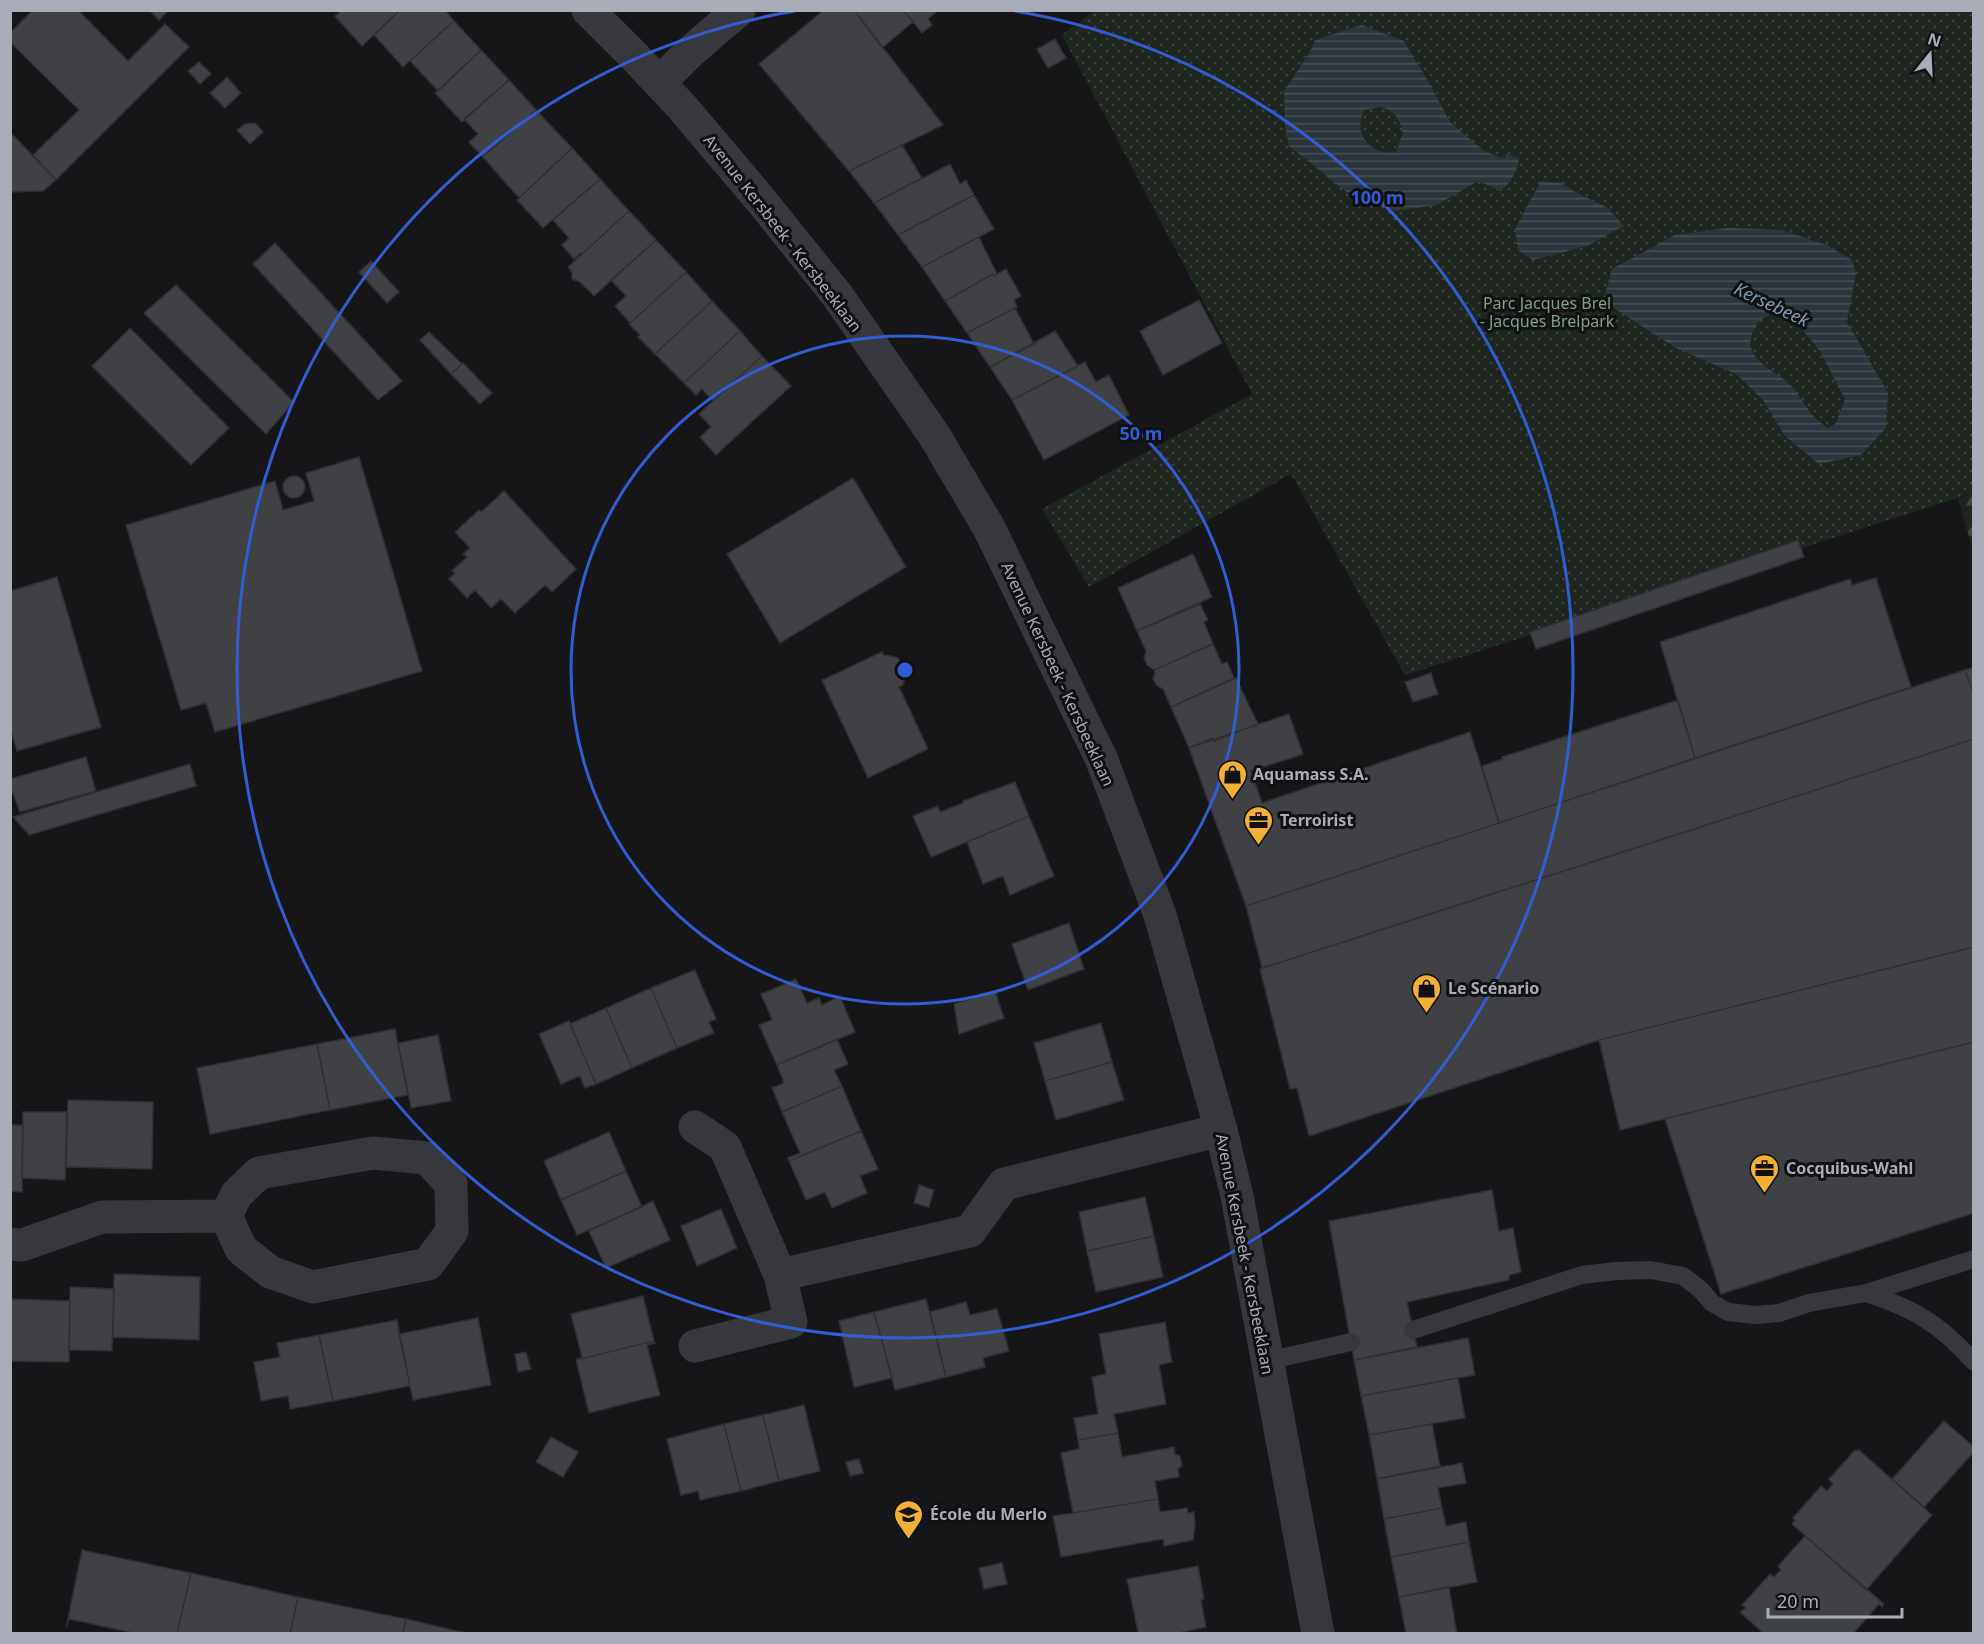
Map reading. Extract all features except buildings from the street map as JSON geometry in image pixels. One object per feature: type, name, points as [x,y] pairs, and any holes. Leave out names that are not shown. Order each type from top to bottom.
[{"type":"street","name":"Avenue Kersbeek - Kersbeeklaan","points":[[588,10],[660,82],[759,198],[837,295],[934,435],[989,528],[1101,758],[1160,915],[1221,1130],[1237,1196],[1318,1634]]},
{"type":"street","points":[[660,82],[689,53],[739,10]]},
{"type":"street","points":[[695,1127],[725,1147],[780,1275],[790,1322],[695,1346]]},
{"type":"street","points":[[780,1275],[970,1231],[1004,1184],[1221,1130]]},
{"type":"street","points":[[373,1154],[427,1158],[451,1184],[452,1231],[428,1264],[313,1287],[270,1272],[241,1249],[226,1216],[236,1195],[259,1173],[373,1154]]},
{"type":"street","points":[[10,1244],[22,1245],[102,1218],[226,1216]]},
{"type":"lane","points":[[1413,1330],[1582,1275],[1616,1270],[1651,1270],[1683,1276],[1701,1290],[1712,1303],[1728,1312],[1756,1315],[1779,1313],[1809,1303],[1866,1293],[1974,1259]]},
{"type":"lane","points":[[1866,1293],[1895,1303],[1932,1323],[1974,1362]]},
{"type":"lane","points":[[1267,1361],[1351,1342]]},
{"type":"green space","name":"Parc Jacques Brel - Jacques Brelpark","points":[[1094,11],[1973,11],[1973,493],[1405,675],[1291,474],[1089,587],[1042,509],[1252,394],[1062,35]]},
{"type":"green space","points":[[1973,493],[1973,551],[1958,499]]},
{"type":"water","points":[[1362,25],[1404,41],[1450,122],[1484,151],[1504,159],[1506,154],[1519,158],[1511,180],[1501,191],[1478,181],[1437,205],[1394,211],[1349,194],[1289,146],[1285,125],[1284,92],[1315,40]],"holes":[[[1381,107],[1396,116],[1400,124],[1403,133],[1396,152],[1371,147],[1362,135],[1360,128],[1364,110]]]},
{"type":"water","points":[[1541,181],[1561,183],[1608,208],[1624,226],[1587,246],[1533,260],[1518,250],[1515,229]]},
{"type":"water","name":"Kersebeek","points":[[1727,228],[1782,230],[1827,245],[1852,260],[1856,273],[1847,322],[1888,393],[1886,428],[1861,455],[1819,464],[1785,436],[1763,400],[1736,374],[1676,348],[1603,301],[1612,269],[1675,235]],"holes":[[[1770,314],[1796,322],[1820,351],[1845,399],[1836,423],[1828,428],[1811,413],[1791,386],[1762,364],[1752,351],[1750,343],[1753,330]]]},
{"type":"place","name":"Aquamass S.A.","points":[[1232,800]]},
{"type":"place","name":"Terroirist","points":[[1259,846]]},
{"type":"place","name":"Le Scénario","points":[[1427,1014]]},
{"type":"place","name":"Cocquibus-Wahl","points":[[1765,1194]]},
{"type":"place","name":"École du Merlo","points":[[909,1540]]}]
